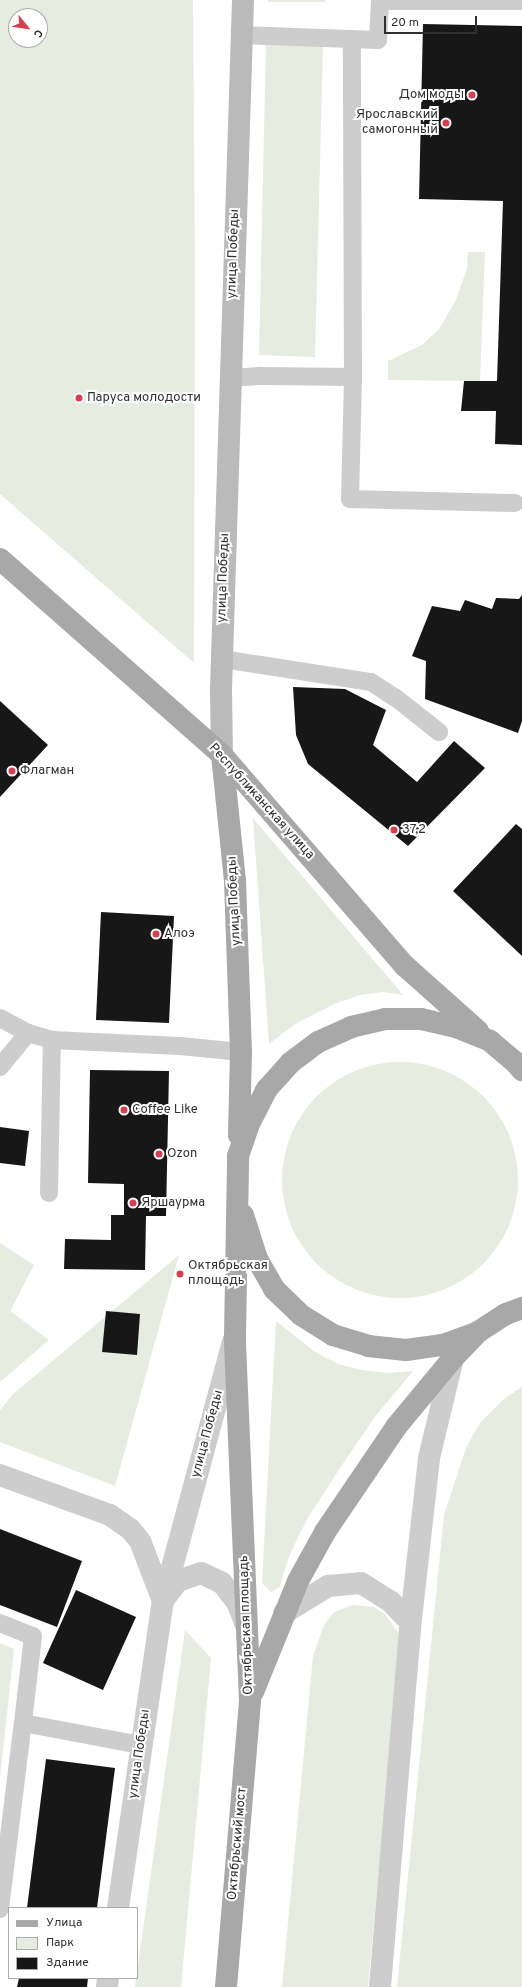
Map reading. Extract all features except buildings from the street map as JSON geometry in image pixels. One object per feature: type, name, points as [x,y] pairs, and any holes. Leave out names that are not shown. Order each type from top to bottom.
[{"type":"main road","name":"улица Победы","points":[[238,1156],[241,1100],[235,881],[222,755],[222,659],[243,0]]},
{"type":"main road","name":"Республиканская улица","points":[[0,559],[222,755],[405,966],[490,1041]]},
{"type":"main road","name":"Октябрьская площадь","points":[[250,1701],[235,1336],[238,1156],[250,1122],[266,1090],[290,1063],[325,1039],[351,1027],[385,1019],[421,1019],[456,1027],[490,1041],[520,1067]]},
{"type":"main road","name":"Октябрьская площадь","points":[[237,1185],[244,1222],[257,1259],[274,1289],[301,1315],[333,1335],[368,1346],[406,1350],[443,1345],[478,1332],[514,1311],[522,1298]]},
{"type":"main road","name":"Октябрьская площадь","points":[[250,1701],[284,1613],[298,1582],[325,1532],[396,1427],[453,1358],[478,1332]]},
{"type":"main road","name":"Октябрьский мост","points":[[226,1987],[250,1701]]},
{"type":"street","name":"улица Победы","points":[[118,1907],[163,1601],[235,1336]]},
{"type":"street","points":[[380,1987],[410,1622],[429,1458],[453,1358]]},
{"type":"street","points":[[0,1475],[110,1515],[130,1529],[140,1541],[163,1601]]},
{"type":"street","name":"улица Победы","points":[[163,1601],[178,1580],[201,1573],[222,1583],[237,1602],[246,1628]]},
{"type":"street","points":[[284,1613],[328,1586],[361,1583],[390,1601],[410,1622]]},
{"type":"lane","points":[[242,35],[378,40],[380,1],[522,1]]},
{"type":"lane","points":[[352,39],[353,377],[350,499],[515,503]]},
{"type":"lane","points":[[230,378],[262,376],[353,377]]},
{"type":"lane","points":[[222,659],[371,682],[396,698],[439,732]]},
{"type":"lane","points":[[0,1018],[28,1033],[52,1040],[180,1046],[240,1052]]},
{"type":"lane","points":[[0,1068],[28,1033]]},
{"type":"lane","points":[[49,1193],[52,1040]]},
{"type":"lane","points":[[0,1623],[33,1636],[0,1909]]},
{"type":"lane","points":[[23,1723],[141,1745]]},
{"type":"green space","points":[[0,0],[193,0],[195,270],[194,663],[0,494]]},
{"type":"green space","points":[[268,0],[325,0],[325,2],[268,2]]},
{"type":"green space","points":[[266,45],[323,46],[315,357],[259,355]]},
{"type":"green space","points":[[468,252],[485,252],[480,381],[388,380],[388,361],[422,345],[439,329],[455,302],[467,269]]},
{"type":"green space","points":[[253,818],[403,995],[383,992],[360,995],[336,1003],[295,1024],[269,1044]]},
{"type":"green space","points":[[400,1062],[423,1064],[456,1076],[475,1089],[491,1105],[504,1124],[513,1146],[516,1157],[518,1180],[516,1203],[504,1236],[491,1255],[475,1271],[456,1284],[434,1293],[423,1296],[400,1298],[377,1296],[344,1284],[325,1271],[309,1255],[296,1236],[287,1214],[284,1203],[282,1180],[284,1157],[296,1124],[309,1105],[325,1089],[344,1076],[366,1067],[377,1064]]},
{"type":"green space","points":[[0,1243],[34,1265],[10,1311],[49,1340],[0,1382]]},
{"type":"green space","points":[[179,1255],[115,1486],[0,1442],[0,1410],[12,1395]]},
{"type":"green space","points":[[276,1321],[315,1352],[338,1364],[362,1370],[388,1373],[413,1371],[374,1418],[309,1516],[287,1562],[280,1587],[271,1592],[262,1583]]},
{"type":"green space","points":[[522,1387],[522,1987],[397,1987],[444,1515],[466,1448],[480,1423],[504,1399]]},
{"type":"green space","points":[[353,1605],[374,1607],[385,1614],[401,1637],[368,1987],[282,1987],[313,1656],[324,1625],[334,1612]]},
{"type":"green space","points":[[185,1630],[211,1658],[181,1987],[135,1987],[136,1979],[138,1979],[138,1966]]},
{"type":"green space","points":[[0,1643],[14,1649],[0,1778]]},
{"type":"place","name":"Дом моды","points":[[472,95]]},
{"type":"place","name":"Ярославский самогонный","points":[[446,123]]},
{"type":"place","name":"Паруса молодости","points":[[79,398]]},
{"type":"place","name":"Флагман","points":[[12,771]]},
{"type":"place","name":"37,2","points":[[394,830]]},
{"type":"place","name":"Алоэ","points":[[156,934]]},
{"type":"place","name":"Coffee Like","points":[[124,1110]]},
{"type":"place","name":"Ozon","points":[[159,1154]]},
{"type":"place","name":"Яршаурма","points":[[133,1203]]},
{"type":"place","name":"Октябрьская площадь","points":[[180,1274]]}]
